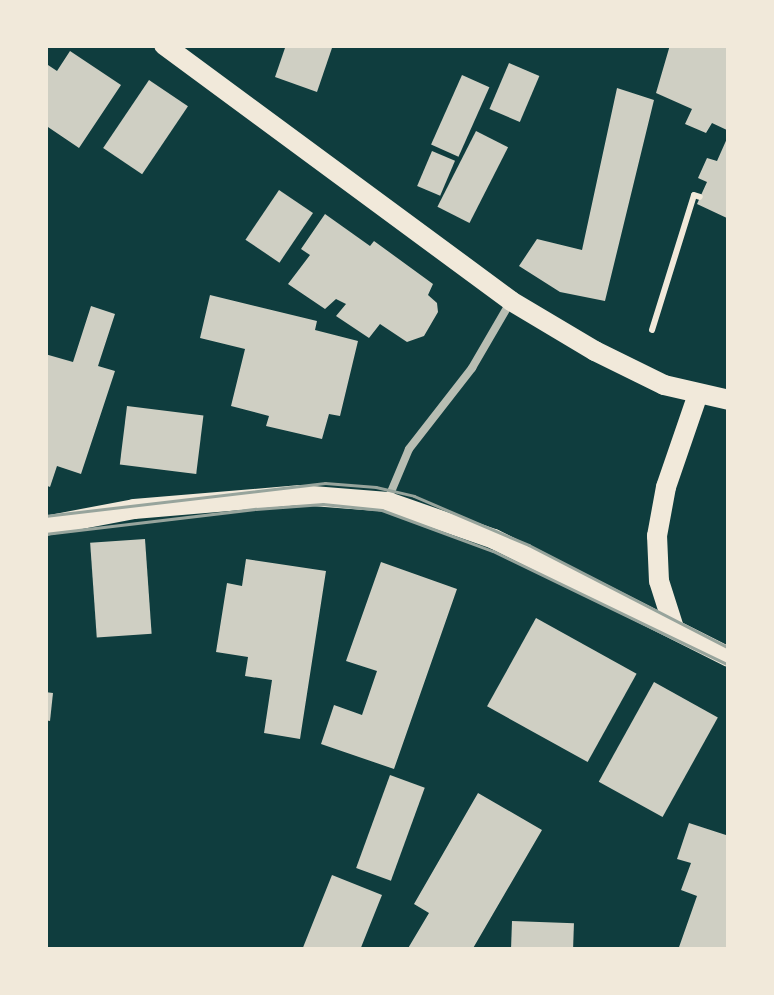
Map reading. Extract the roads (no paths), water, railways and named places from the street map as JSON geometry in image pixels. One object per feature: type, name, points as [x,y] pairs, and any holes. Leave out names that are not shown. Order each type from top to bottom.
[{"type":"main road","points":[[164,45],[511,301],[664,384],[729,400]]},
{"type":"main road","points":[[674,628],[659,581],[657,536],[666,487],[698,394]]},
{"type":"main road","points":[[45,526],[134,509],[300,495],[388,502],[494,539],[729,657]]},
{"type":"lane","points":[[388,502],[409,449],[472,368],[511,301]]},
{"type":"tram line","points":[[45,516],[325,483],[376,487],[414,496],[529,545],[729,648]]},
{"type":"tram line","points":[[45,534],[323,504],[382,510],[493,551],[729,665]]}]
